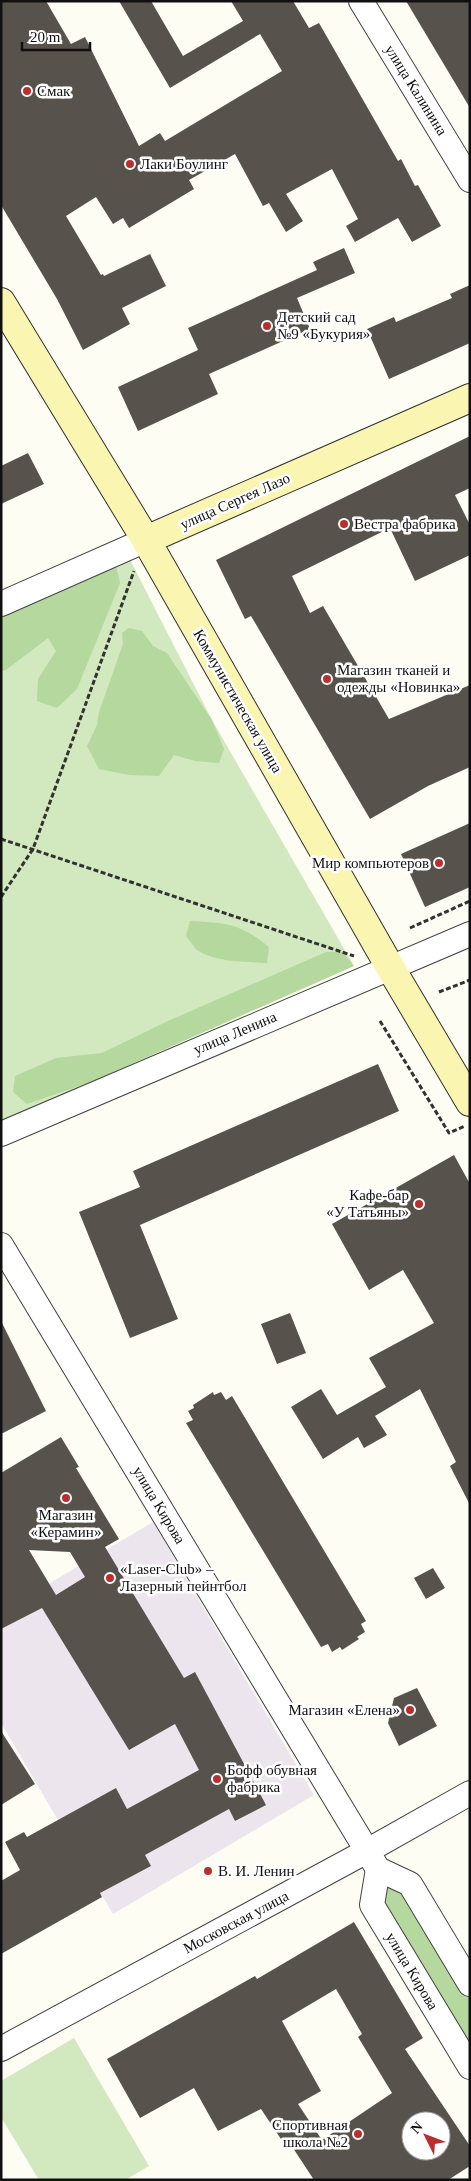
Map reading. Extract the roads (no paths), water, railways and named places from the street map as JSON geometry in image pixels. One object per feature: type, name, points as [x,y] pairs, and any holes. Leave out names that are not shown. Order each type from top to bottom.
[{"type":"main road","name":"Коммунистическая улица","points":[[1,302],[146,540],[390,968],[470,1102]]},
{"type":"main road","name":"улица Сергея Лазо","points":[[146,540],[470,398]]},
{"type":"street","name":"улица Калинина","points":[[361,1],[470,180]]},
{"type":"street","name":"улица Сергея Лазо","points":[[1,604],[146,540]]},
{"type":"street","name":"улица Ленина","points":[[1,1134],[470,934]]},
{"type":"street","name":"улица Кирова","points":[[1,1244],[372,1860],[372,1905],[470,2068]]},
{"type":"street","name":"Московская улица","points":[[1,2049],[372,1860],[470,1793]]},
{"type":"street","points":[[372,1860],[410,1884],[470,1984]]},
{"type":"place","name":"Смак","points":[[27,91]]},
{"type":"place","name":"Лаки Боулинг","points":[[130,164]]},
{"type":"place","name":"Детский сад №9 «Букурия»","points":[[267,326]]},
{"type":"place","name":"Вестра фабрика","points":[[344,524]]},
{"type":"place","name":"Магазин тканей и одежды «Новинка»","points":[[327,679]]},
{"type":"place","name":"Мир компьютеров","points":[[439,863]]},
{"type":"place","name":"Кафе-бар «У Татьяны»","points":[[419,1204]]},
{"type":"place","name":"Магазин «Керамин»","points":[[66,1498]]},
{"type":"place","name":"«Laser-Club» – Лазерный пейнтбол","points":[[110,1578]]},
{"type":"place","name":"Магазин «Елена»","points":[[410,1710]]},
{"type":"place","name":"Бофф обувная фабрика","points":[[217,1779]]},
{"type":"place","name":"В. И. Ленин","points":[[208,1871]]},
{"type":"place","name":"Спортивная школа №2","points":[[358,2134]]}]
